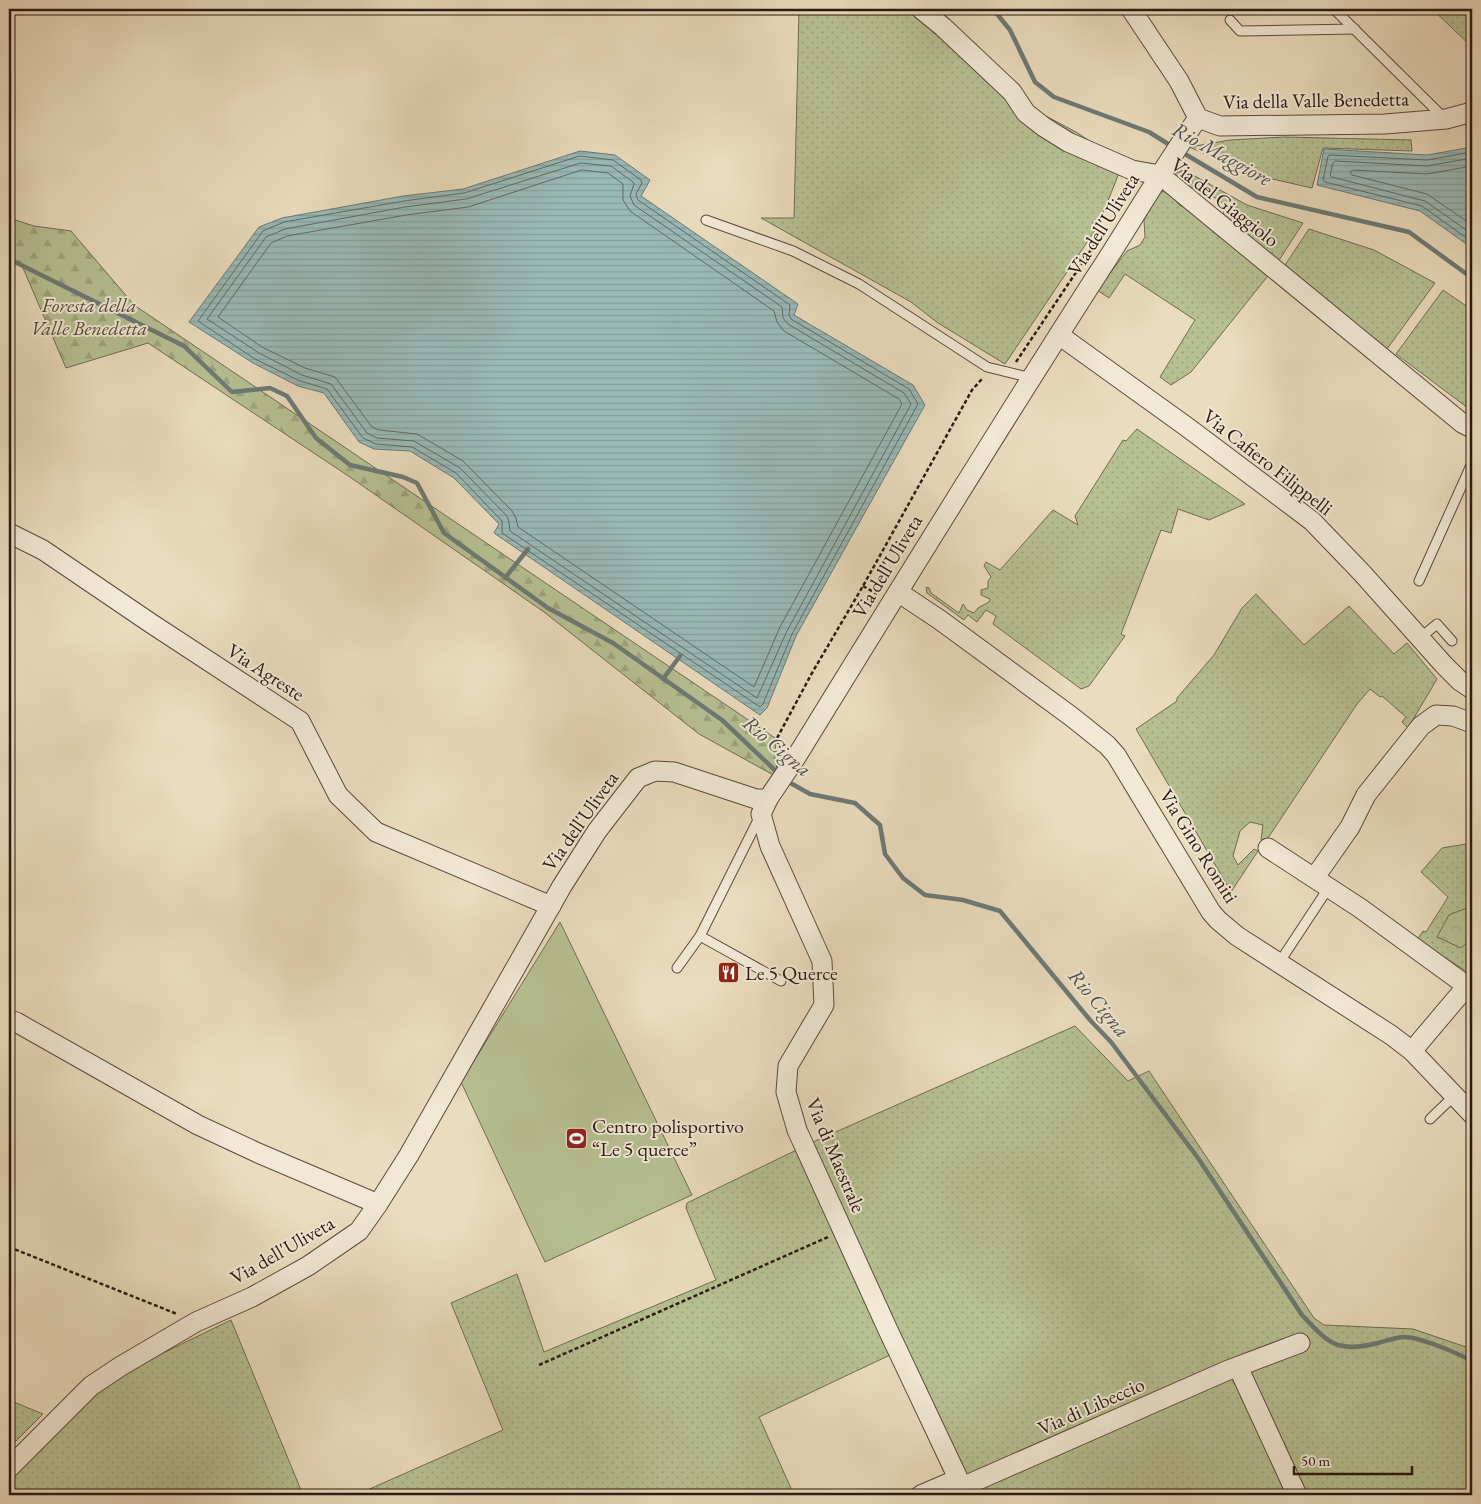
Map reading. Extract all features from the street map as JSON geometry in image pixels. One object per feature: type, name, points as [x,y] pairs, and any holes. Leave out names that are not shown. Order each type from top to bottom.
[{"type":"street","name":"Via del Giaggiolo","points":[[921,9],[944,27],[1012,92],[1026,113],[1044,127],[1068,142],[1132,170],[1163,169],[1462,423],[1472,428]]},
{"type":"street","name":"Via della Valle Benedetta","points":[[1132,9],[1179,81],[1198,118],[1220,126],[1385,124],[1446,119],[1472,112]]},
{"type":"street","name":"Via dell'Uliveta","points":[[9,1468],[91,1386],[196,1322],[252,1296],[308,1266],[359,1231],[409,1155],[551,906],[597,831],[638,778],[655,771],[674,772],[756,799],[768,800],[946,512],[1127,229],[1163,169],[1198,118]]},
{"type":"street","name":"Via Cafiero Filippelli","points":[[1059,335],[1187,427],[1312,521],[1460,681],[1472,689]]},
{"type":"street","name":"Via Agreste","points":[[9,533],[43,550],[300,721],[338,795],[376,832],[551,906]]},
{"type":"street","name":"Via Gino Romiti","points":[[898,592],[1003,666],[1107,745],[1116,756],[1211,912],[1218,920],[1237,936],[1391,1035],[1412,1051],[1472,1114]]},
{"type":"street","points":[[1322,882],[1366,795],[1421,726],[1436,715],[1453,716],[1472,723]]},
{"type":"street","name":"Via di Maestrale","points":[[768,800],[770,846],[822,961],[824,1005],[788,1066],[786,1092],[797,1130],[962,1487]]},
{"type":"street","points":[[1268,848],[1322,882],[1470,988],[1412,1051]]},
{"type":"street","points":[[9,1020],[16,1022],[198,1124],[258,1153],[378,1204]]},
{"type":"street","name":"Via di Libeccio","points":[[921,1495],[962,1487],[1238,1367],[1300,1343]]},
{"type":"street","points":[[1238,1367],[1297,1495]]},
{"type":"lane","points":[[1334,9],[1446,119]]},
{"type":"lane","points":[[1230,20],[1240,31],[1355,29]]},
{"type":"lane","points":[[706,220],[793,251],[859,284],[987,367],[1032,378]]},
{"type":"lane","points":[[1419,580],[1472,463]]},
{"type":"lane","points":[[1420,638],[1437,624],[1452,641]]},
{"type":"lane","points":[[677,968],[700,936],[768,800]]},
{"type":"lane","points":[[1279,963],[1322,882]]},
{"type":"lane","points":[[700,936],[782,981]]},
{"type":"lane","points":[[1430,1119],[1454,1096]]},
{"type":"path","points":[[792,762],[776,740],[972,390],[981,380],[1015,364],[1096,240],[1102,236]]},
{"type":"path","points":[[539,1365],[844,1230]]},
{"type":"path","points":[[9,1247],[196,1322]]},
{"type":"green space","points":[[799,9],[910,9],[926,20],[1025,105],[1076,132],[1123,163],[1098,226],[1005,364],[938,323],[911,302],[761,218],[794,218]]},
{"type":"green space","points":[[1432,9],[1472,9],[1472,47]]},
{"type":"green space","points":[[1284,137],[1411,140],[1412,151],[1323,148],[1312,188],[1255,175],[1189,147],[1230,140]]},
{"type":"green space","points":[[1184,170],[1247,205],[1303,223],[1278,262],[1223,218],[1224,204],[1199,187],[1189,188],[1173,174]]},
{"type":"green space","points":[[1163,191],[1173,197],[1179,205],[1195,212],[1271,272],[1191,372],[1171,385],[1160,377],[1195,320],[1125,274],[1109,298],[1097,290],[1127,251],[1140,245],[1145,237],[1144,220],[1147,212],[1158,192]]},
{"type":"green space","name":"Foresta della Valle Benedetta","points":[[9,218],[34,226],[71,231],[134,305],[775,738],[777,777],[699,734],[544,612],[347,475],[148,343],[66,368],[20,261],[9,263]]},
{"type":"green space","points":[[1309,229],[1374,250],[1435,283],[1387,349],[1285,265]]},
{"type":"green space","points":[[1443,290],[1472,310],[1472,411],[1396,354]]},
{"type":"green space","points":[[1137,429],[1245,504],[1209,520],[1178,509],[1171,533],[1161,530],[1121,634],[1125,636],[1089,686],[1081,689],[993,624],[996,616],[986,610],[977,622],[968,615],[964,620],[927,593],[926,587],[929,588],[931,593],[959,613],[963,604],[967,610],[974,613],[978,608],[989,602],[990,599],[981,595],[981,590],[988,588],[988,581],[991,577],[984,566],[986,562],[1000,570],[1053,510],[1078,525],[1075,516],[1123,440],[1126,441]]},
{"type":"green space","points":[[1256,594],[1304,645],[1349,606],[1394,654],[1407,643],[1437,679],[1408,728],[1402,722],[1406,717],[1382,696],[1380,697],[1370,689],[1357,704],[1264,844],[1261,839],[1263,825],[1250,822],[1240,831],[1233,856],[1238,865],[1254,849],[1258,851],[1231,892],[1136,729],[1177,701],[1177,698],[1214,655],[1242,608]]},
{"type":"green space","points":[[1472,843],[1472,961],[1466,971],[1417,940],[1423,931],[1426,932],[1448,897],[1421,872],[1442,848]]},
{"type":"green space","points":[[1472,906],[1472,938],[1461,948],[1437,937],[1449,915]]},
{"type":"green space","name":"Centro polisportivo “Le 5 querce”","points":[[560,922],[692,1195],[545,1262],[461,1082]]},
{"type":"green space","points":[[1075,1026],[1128,1081],[1149,1071],[1314,1318],[1324,1325],[1413,1329],[1472,1349],[1472,1495],[971,1495],[958,1466],[944,1472],[890,1355],[759,1417],[794,1495],[356,1495],[503,1430],[451,1303],[517,1274],[544,1352],[716,1280],[686,1208],[687,1203],[813,1142]]},
{"type":"green space","points":[[231,1320],[303,1495],[9,1495],[9,1475],[74,1411],[126,1371]]},
{"type":"green space","points":[[9,1400],[43,1414],[9,1448]]},
{"type":"water","points":[[1472,147],[1472,248],[1420,211],[1317,185],[1324,149],[1427,155]]},
{"type":"water","points":[[580,151],[615,155],[650,180],[641,196],[798,304],[794,315],[913,385],[925,405],[796,636],[767,708],[760,715],[494,533],[499,524],[454,478],[410,451],[374,449],[359,442],[324,393],[298,386],[253,363],[189,322],[259,227],[282,218],[403,196],[463,189]]},
{"type":"waterway","name":"Rio Maggiore","points":[[993,9],[1010,30],[1035,82],[1054,97],[1149,132],[1173,147]]},
{"type":"waterway","name":"Rio Maggiore","points":[[1180,151],[1257,197],[1409,232],[1472,278]]},
{"type":"waterway","name":"Rio Cigna","points":[[9,259],[184,346],[232,392],[270,388],[287,396],[316,438],[350,465],[403,477],[417,483],[444,533],[548,608],[613,643],[722,720],[779,774]]},
{"type":"waterway","points":[[505,578],[528,549]]},
{"type":"waterway","points":[[663,679],[680,656]]},
{"type":"waterway","name":"Rio Cigna","points":[[787,781],[810,794],[855,803],[880,825],[885,854],[903,878],[925,895],[963,900],[1000,911],[1090,1020],[1111,1042],[1198,1158],[1302,1315],[1327,1339],[1335,1344],[1353,1347],[1404,1337],[1411,1338],[1438,1346],[1472,1361]]},
{"type":"place","name":"Le 5 Querce","points":[[729,973]]},
{"type":"place","name":"Centro polisportivo “Le 5 querce”","points":[[576,1138]]}]
